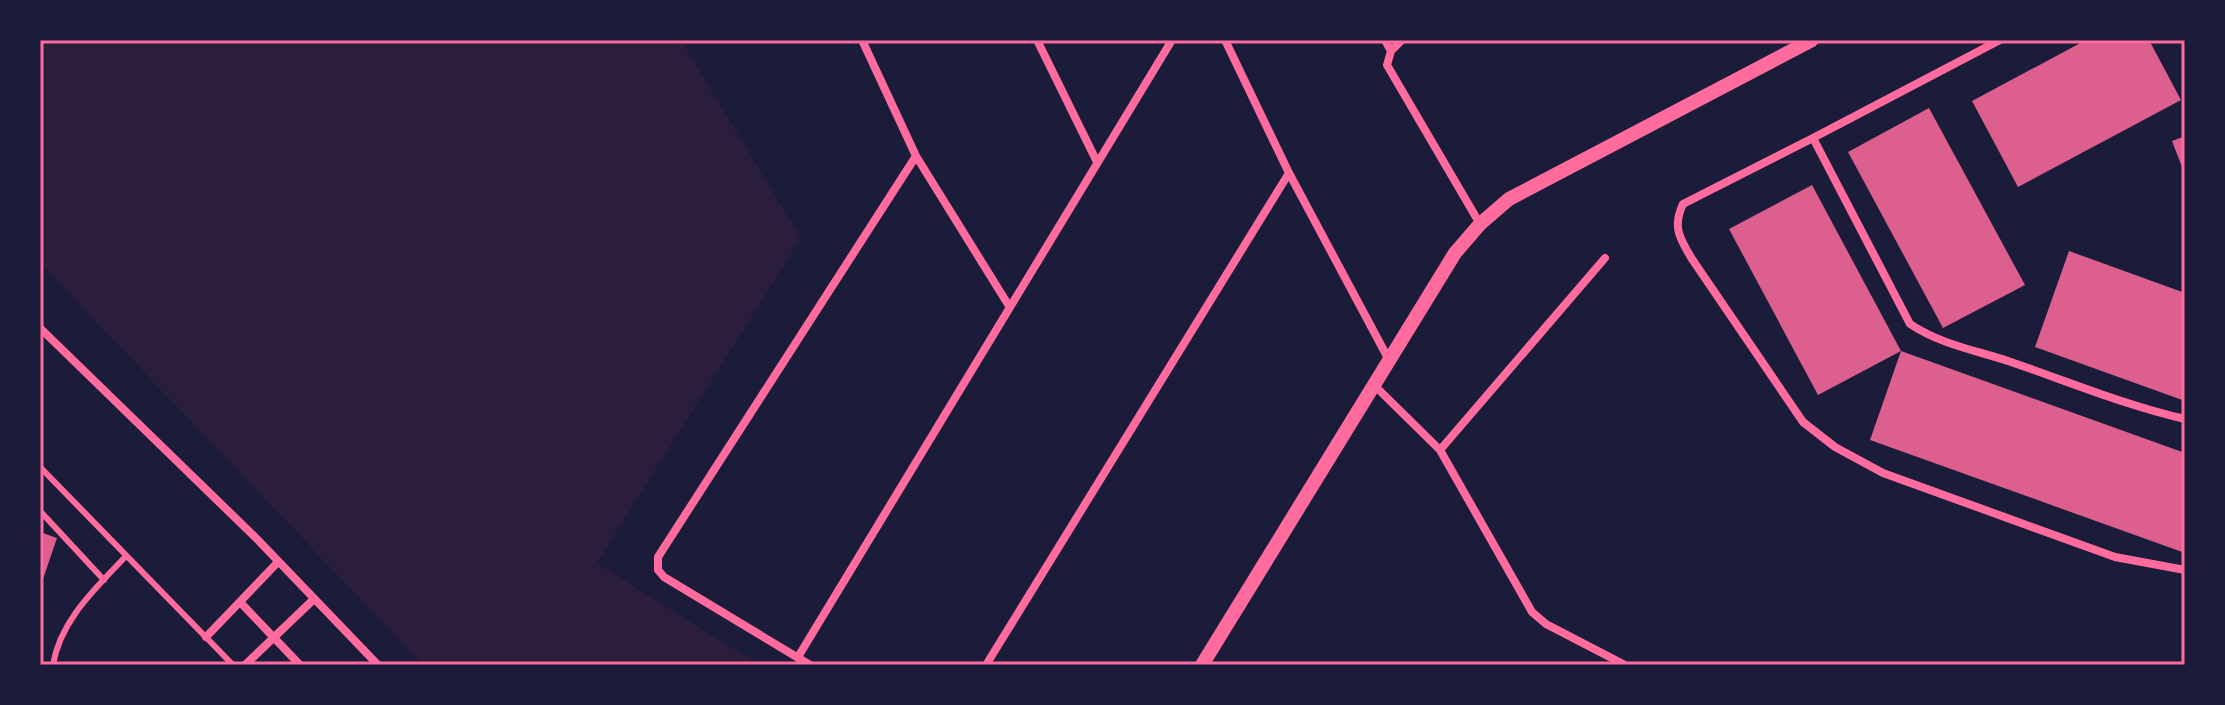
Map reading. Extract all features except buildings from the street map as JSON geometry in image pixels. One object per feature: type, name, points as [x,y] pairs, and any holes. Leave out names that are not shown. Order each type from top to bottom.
[{"type":"street","points":[[862,40],[916,156],[1009,306]]},
{"type":"street","points":[[1037,40],[1097,162]]},
{"type":"street","points":[[798,657],[1172,40]]},
{"type":"street","points":[[1225,40],[1289,173],[1389,361]]},
{"type":"street","points":[[1385,40],[1391,51]]},
{"type":"street","points":[[1402,40],[1391,51],[1387,65],[1480,224]]},
{"type":"street","points":[[1202,665],[1455,253],[1480,224],[1509,199],[1812,40]]},
{"type":"street","points":[[2000,40],[1683,204],[1676,218],[1677,234],[1803,422],[1835,447],[1883,473],[2115,557],[2185,570]]},
{"type":"street","points":[[1813,138],[1910,324],[1933,339],[2006,361],[2137,408],[2185,419]]},
{"type":"street","points":[[810,665],[664,577],[658,570],[658,557],[916,156]]},
{"type":"street","points":[[986,665],[1289,173]]},
{"type":"street","points":[[1440,450],[1605,258]]},
{"type":"street","points":[[40,328],[378,665]]},
{"type":"street","points":[[1374,385],[1440,450],[1532,612],[1546,624],[1625,665]]},
{"type":"street","points":[[206,637],[278,562]]},
{"type":"street","points":[[245,665],[314,599]]},
{"type":"street","points":[[240,602],[300,665]]},
{"type":"lane","points":[[40,467],[233,665]]},
{"type":"lane","points":[[40,511],[104,580]]},
{"type":"lane","points":[[53,665],[55,650],[84,599],[126,556]]},
{"type":"shaded area","points":[[40,40],[681,40],[801,238],[597,563],[759,665],[423,665],[40,263]]}]
